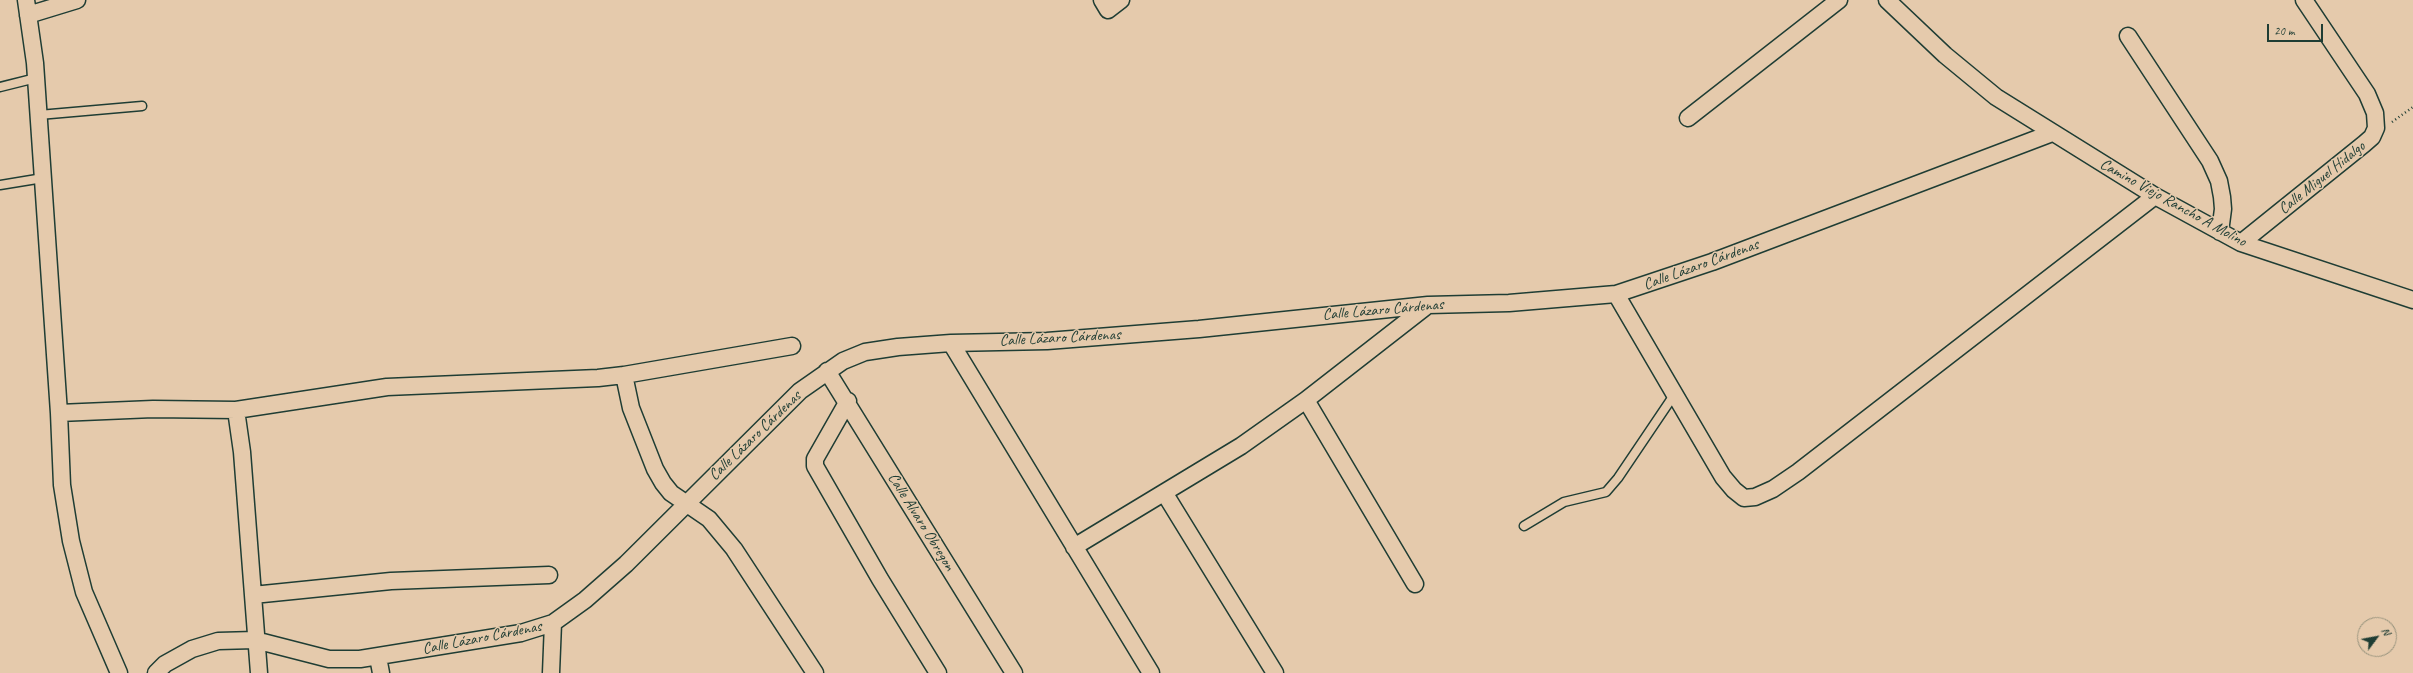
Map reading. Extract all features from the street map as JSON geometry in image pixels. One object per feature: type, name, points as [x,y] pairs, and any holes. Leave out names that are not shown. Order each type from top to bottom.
[{"type":"street","points":[[77,0],[27,8],[36,78],[59,413],[62,484],[71,541],[84,592],[119,673]]},
{"type":"street","points":[[1102,0],[1108,10],[1121,0]]},
{"type":"street","points":[[1688,118],[1839,0]]},
{"type":"street","name":"Camino Viejo Rancho A Molino","points":[[1887,0],[1945,55],[1996,96],[2052,133],[2155,196],[2241,243],[2413,300]]},
{"type":"street","name":"Calle Miguel Hidalgo","points":[[2241,243],[2364,144],[2372,137],[2376,128],[2375,113],[2367,94],[2304,0]]},
{"type":"street","points":[[2128,36],[2210,160],[2219,181],[2222,196],[2223,209],[2220,232]]},
{"type":"street","name":"Calle Lázaro Cárdenas","points":[[156,673],[165,664],[192,649],[218,641],[255,640],[329,659],[360,659],[521,633],[553,623],[585,600],[626,564],[800,391],[842,361],[865,352],[898,347],[951,343],[1048,341],[1199,329],[1428,305],[1509,302],[1616,294],[1712,262],[2052,133]]},
{"type":"street","points":[[1616,294],[1723,477],[1734,490],[1744,498],[1755,497],[1773,489],[1798,472],[2155,196]]},
{"type":"street","points":[[1074,547],[1165,494],[1241,446],[1306,400],[1428,305]]},
{"type":"street","points":[[951,343],[1151,673]]},
{"type":"street","points":[[59,413],[154,409],[236,410],[387,387],[598,378],[792,346]]},
{"type":"street","name":"Calle Alvaro Obregon","points":[[827,371],[848,402],[1014,673]]},
{"type":"street","points":[[624,374],[631,408],[654,469],[671,493],[709,519],[734,549],[815,673]]},
{"type":"street","points":[[1306,400],[1415,584]]},
{"type":"street","points":[[848,402],[815,459],[817,472],[938,673]]},
{"type":"street","points":[[236,410],[242,452],[255,640],[259,673]]},
{"type":"street","points":[[1165,494],[1275,673]]},
{"type":"street","points":[[253,595],[391,582],[549,576]]},
{"type":"street","points":[[551,673],[553,623]]},
{"type":"street","points":[[378,657],[381,673]]},
{"type":"lane","points":[[0,86],[36,78]]},
{"type":"lane","points":[[38,115],[142,106]]},
{"type":"lane","points":[[0,184],[43,178]]},
{"type":"lane","points":[[1524,526],[1564,502],[1606,492],[1618,478],[1674,395]]}]
